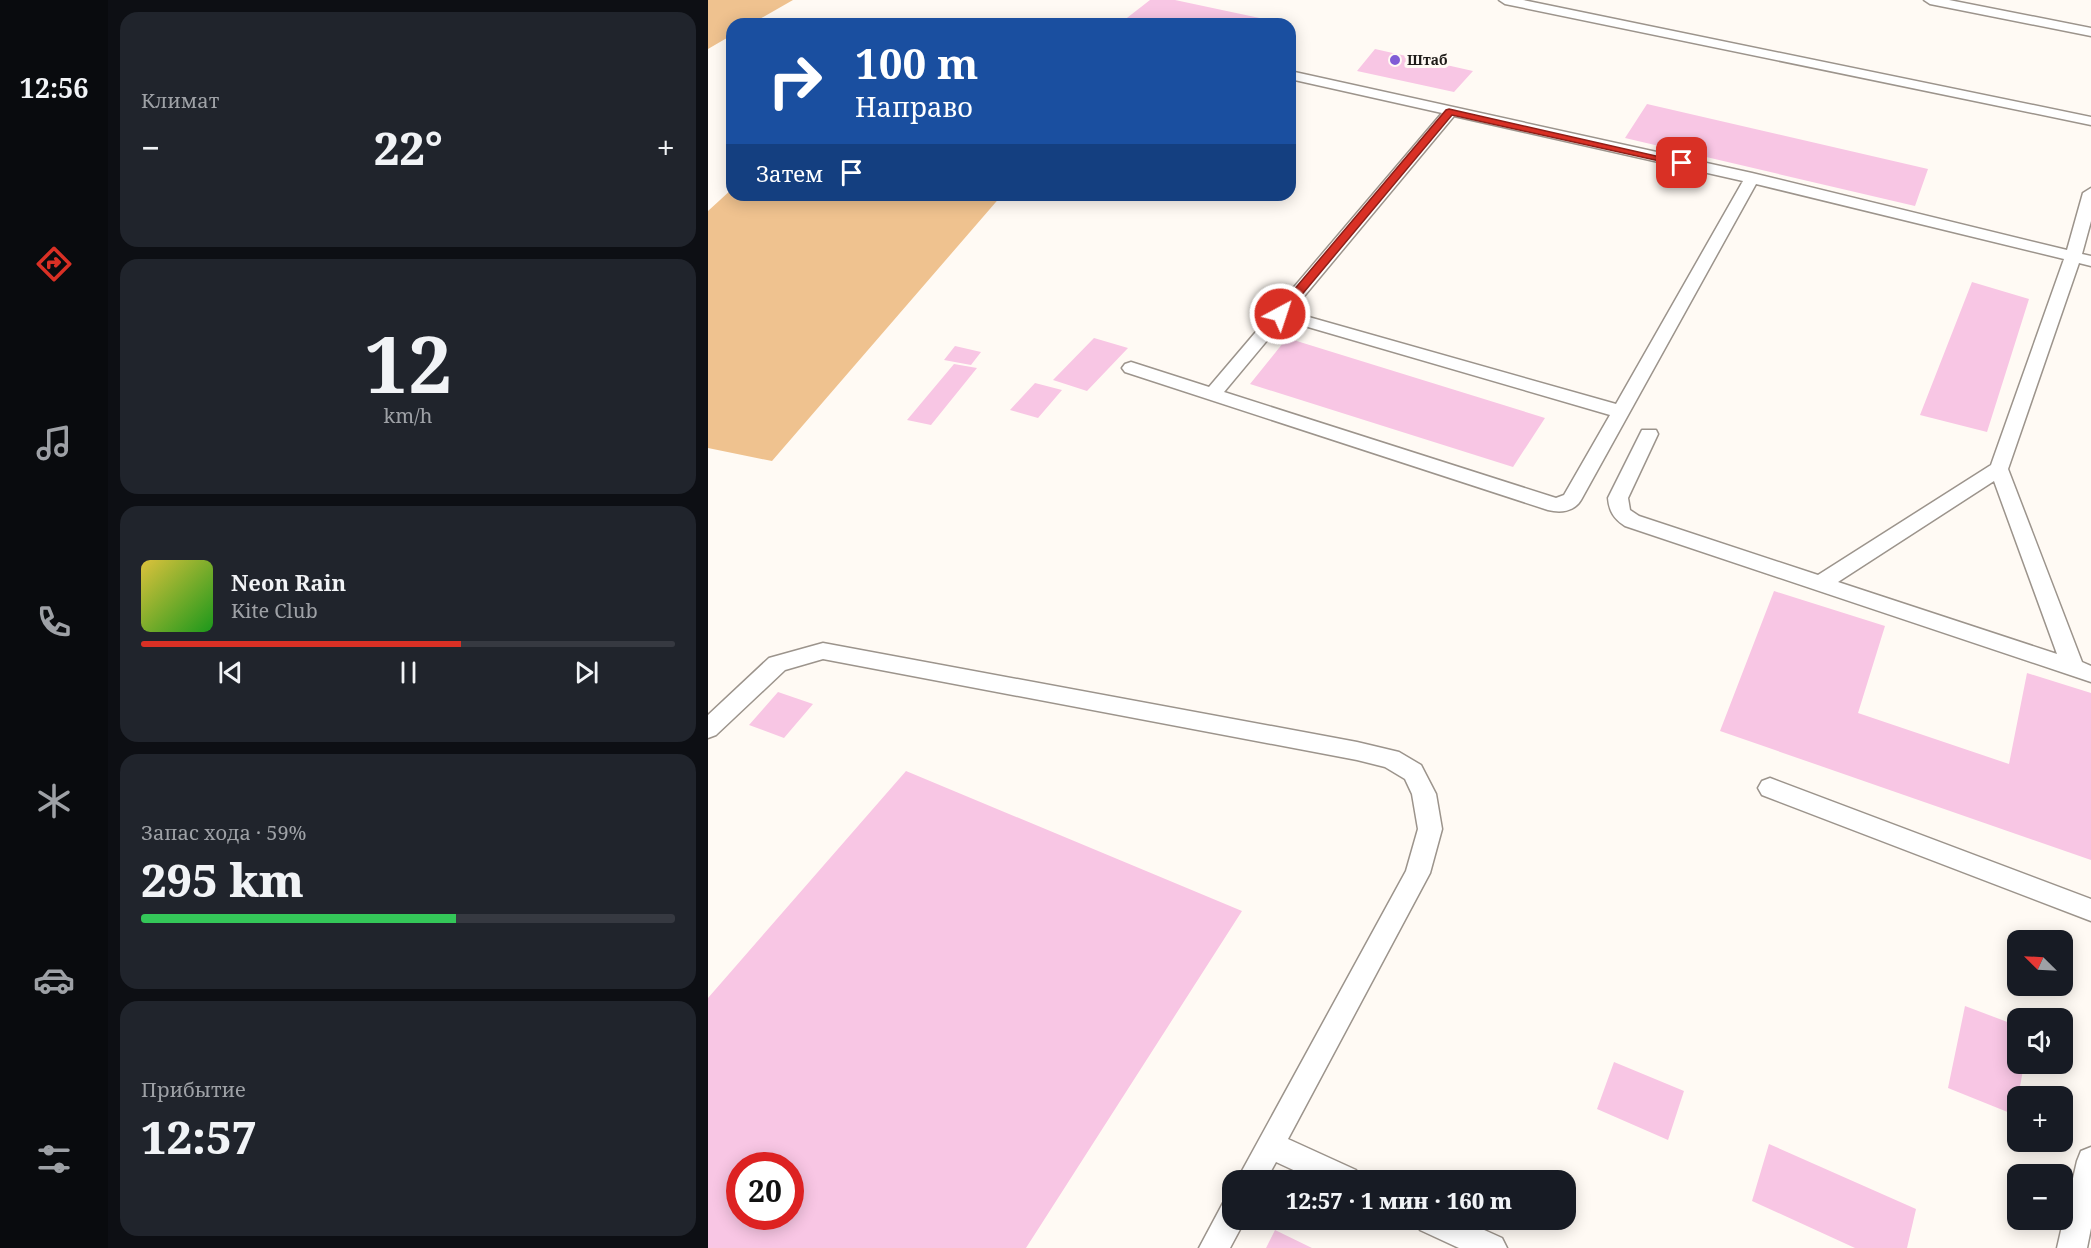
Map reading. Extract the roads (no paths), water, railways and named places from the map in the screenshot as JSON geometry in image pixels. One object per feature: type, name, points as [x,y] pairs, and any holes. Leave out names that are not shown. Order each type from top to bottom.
[{"type":"lane","points":[[1506,0],[2091,121]]},
{"type":"lane","points":[[1930,0],[2091,32]]},
{"type":"lane","points":[[1296,76],[1752,178],[2082,259]]},
{"type":"lane","points":[[1212,395],[1449,112]]},
{"type":"lane","points":[[1131,368],[1555,505],[1563,505],[1571,500],[1752,178]]},
{"type":"lane","points":[[1821,584],[1999,469],[2082,259],[2091,193]]},
{"type":"lane","points":[[1280,314],[1621,412]]},
{"type":"lane","points":[[1649,434],[1618,498],[1618,507],[1622,515],[1632,521],[2082,671]]},
{"type":"lane","points":[[1999,469],[2082,671]]},
{"type":"lane","points":[[708,729],[777,664],[823,651],[1357,751],[1391,759],[1413,772],[1424,794],[1430,829],[1418,873],[1256,1170]]},
{"type":"lane","points":[[1770,788],[2091,910]]},
{"type":"lane","points":[[1270,1145],[1324,1170]]},
{"type":"lane","points":[[2072,1248],[2091,1161]]},
{"type":"lane","points":[[1214,1248],[1224,1230]]},
{"type":"lane","points":[[1452,1230],[1492,1248]]},
{"type":"place","name":"Штаб","points":[[1395,60]]}]
